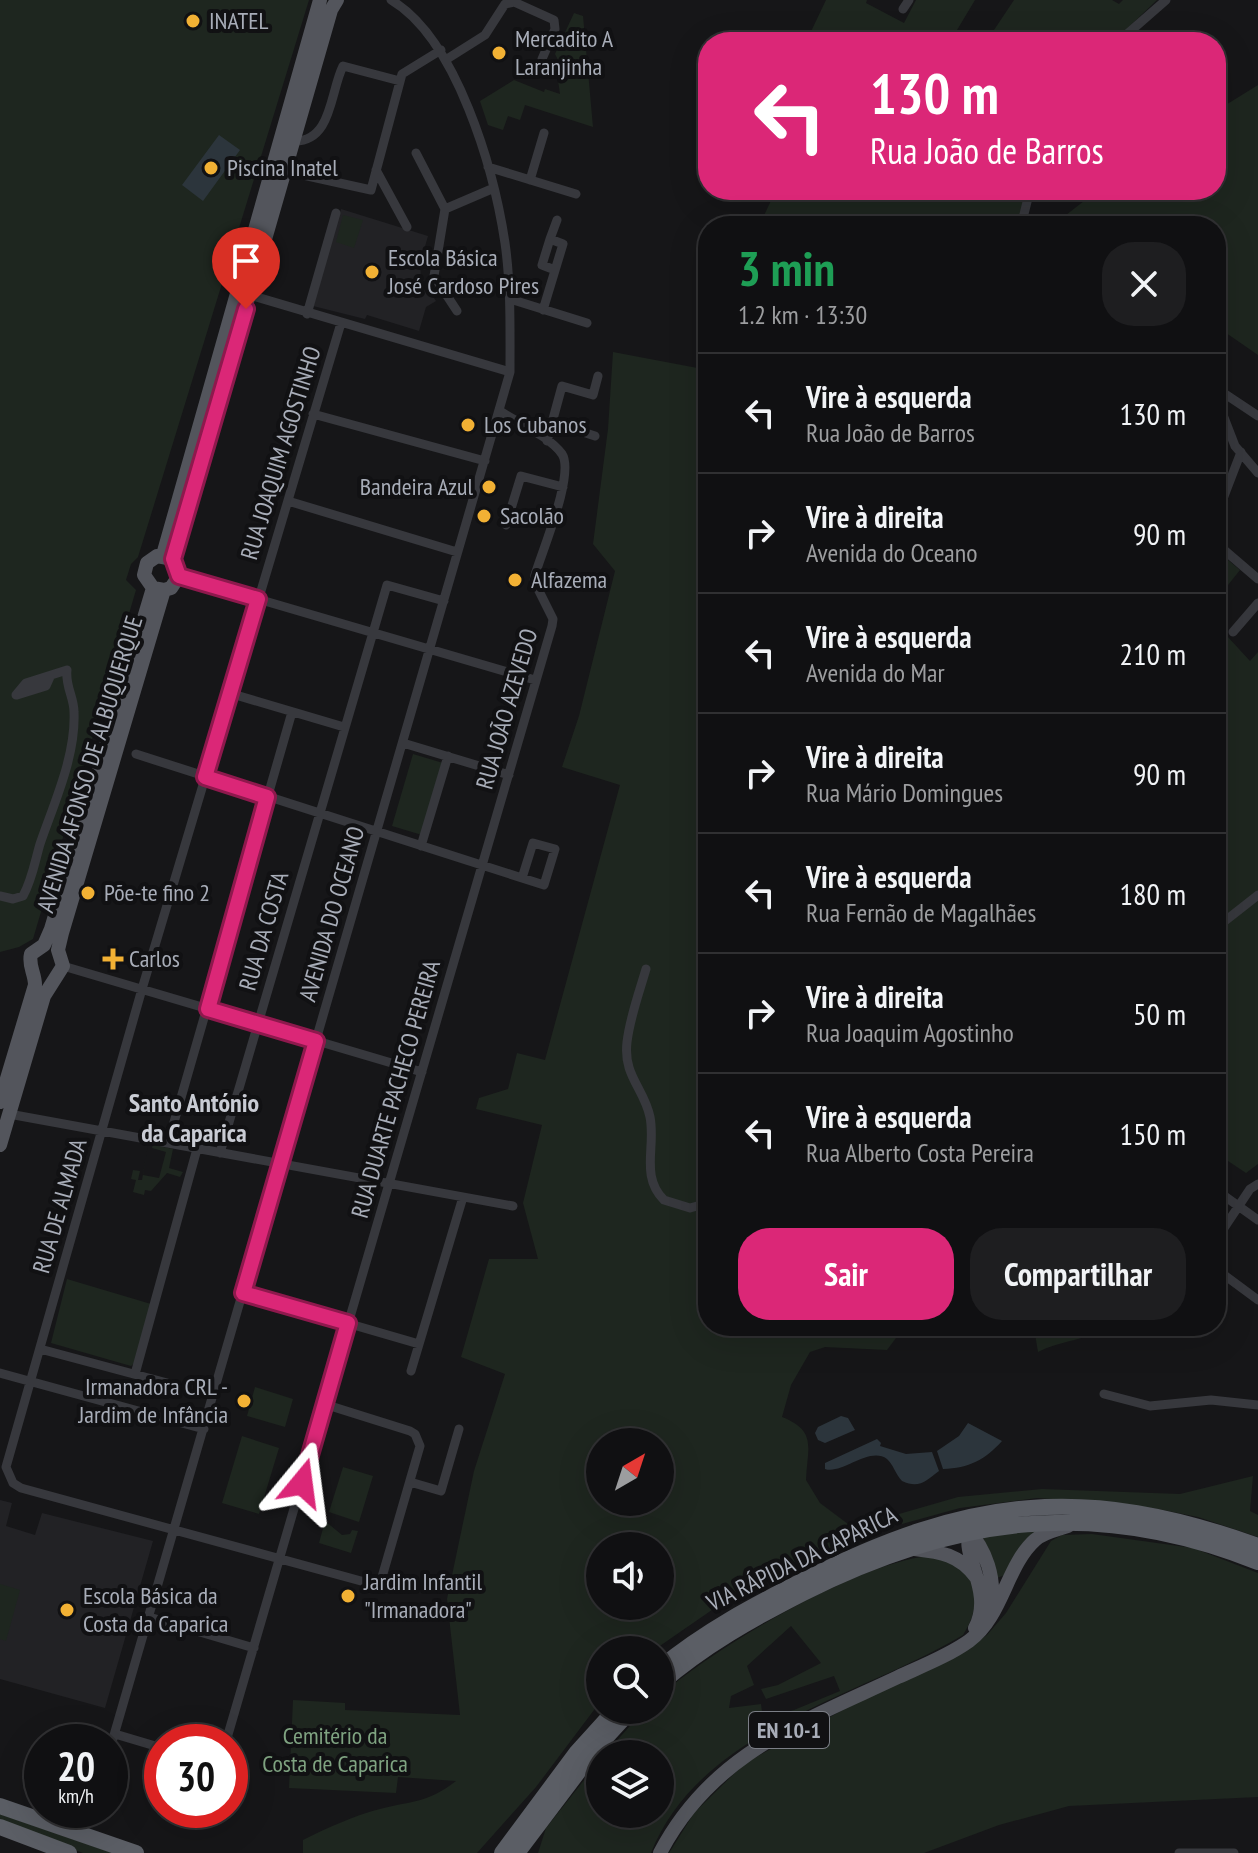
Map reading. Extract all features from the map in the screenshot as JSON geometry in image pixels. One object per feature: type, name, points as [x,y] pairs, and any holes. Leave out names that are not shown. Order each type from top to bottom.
[{"type":"highway","name":"VIA RÁPIDA DA CAPARICA","points":[[674,1658],[711,1630],[752,1606],[858,1554],[931,1525],[998,1511],[1066,1507],[1132,1511],[1204,1526],[1258,1546]]},
{"type":"highway","name":"VIA RÁPIDA DA CAPARICA","points":[[674,1673],[749,1621],[857,1567],[905,1548],[968,1538],[1023,1524],[1124,1526],[1173,1535],[1258,1562]]},
{"type":"highway","points":[[502,1853],[577,1752],[602,1724]]},
{"type":"highway","points":[[517,1853],[597,1747],[618,1724]]},
{"type":"highway","points":[[0,1806],[136,1853]]},
{"type":"highway","points":[[0,1827],[69,1853]]},
{"type":"main road","name":"AVENIDA AFONSO DE ALBUQUERQUE","points":[[168,557],[320,0]]},
{"type":"main road","name":"AVENIDA AFONSO DE ALBUQUERQUE","points":[[168,557],[250,295],[330,14],[337,0]]},
{"type":"main road","name":"AVENIDA AFONSO DE ALBUQUERQUE","points":[[168,557],[151,559],[144,569],[145,579],[158,589],[171,588],[179,576]]},
{"type":"main road","points":[[168,557],[179,576]]},
{"type":"main road","name":"AVENIDA AFONSO DE ALBUQUERQUE","points":[[5,1108],[44,996],[60,970],[51,948],[158,589]]},
{"type":"main road","name":"AVENIDA AFONSO DE ALBUQUERQUE","points":[[0,1145],[5,1108],[34,988],[31,954],[51,948]]},
{"type":"main road","points":[[35,975],[48,979],[60,970]]},
{"type":"main road","points":[[931,1525],[953,1522],[968,1538],[977,1523],[998,1511]]},
{"type":"main road","name":"EN 10-1","points":[[660,1853],[701,1792],[751,1750],[953,1651],[979,1632],[1037,1539],[1076,1523]]},
{"type":"main road","name":"EN 10-1","points":[[968,1538],[982,1549],[990,1610],[979,1632]]},
{"type":"main road","points":[[905,1548],[937,1551],[955,1557],[986,1585]]},
{"type":"main road","name":"EN 10-1","points":[[986,1585],[1005,1579],[1016,1569]]},
{"type":"main road","name":"EN 10-1","points":[[953,1651],[977,1625],[986,1585]]},
{"type":"street","name":"AVENIDA DO OCEANO","points":[[118,1724],[510,372],[510,299],[505,244],[488,167],[444,55],[408,11],[391,0]]},
{"type":"street","points":[[1129,32],[1166,0]]},
{"type":"street","points":[[285,171],[371,190],[402,74],[485,35],[505,4],[514,2],[554,20],[555,29],[542,59]]},
{"type":"street","points":[[295,141],[311,138],[321,129],[343,66],[400,81]]},
{"type":"street","points":[[530,180],[544,133]]},
{"type":"street","points":[[416,153],[445,209],[434,276],[457,311]]},
{"type":"street","points":[[488,167],[576,194]]},
{"type":"street","points":[[376,170],[407,227]]},
{"type":"street","points":[[445,209],[494,188]]},
{"type":"street","points":[[307,314],[336,213]]},
{"type":"street","points":[[543,310],[563,244],[550,239],[557,220]]},
{"type":"street","points":[[250,295],[510,372]]},
{"type":"street","points":[[510,299],[587,323]]},
{"type":"street","name":"RUA JOAQUIM AGOSTINHO","points":[[205,777],[341,323]]},
{"type":"street","points":[[547,441],[562,386],[593,395],[598,376]]},
{"type":"street","points":[[1226,395],[1258,416]]},
{"type":"street","name":"RUA JOÃO AZEVEDO","points":[[483,865],[553,619],[534,581],[563,487],[565,463],[562,455],[547,441],[500,411]]},
{"type":"street","points":[[313,414],[485,461]]},
{"type":"street","points":[[552,422],[595,436]]},
{"type":"street","points":[[1226,425],[1230,436],[1258,473]]},
{"type":"street","points":[[1241,452],[1258,459]]},
{"type":"street","points":[[1226,491],[1241,452]]},
{"type":"street","points":[[506,525],[521,476],[563,487]]},
{"type":"street","points":[[288,501],[457,552]]},
{"type":"street","points":[[1226,552],[1258,579]]},
{"type":"street","points":[[179,576],[535,680]]},
{"type":"street","name":"RUA DA COSTA","points":[[220,1153],[387,585],[444,601]]},
{"type":"street","points":[[1233,632],[1258,603]]},
{"type":"street","points":[[0,896],[13,899],[23,896],[60,792],[75,711],[66,683],[67,670],[26,683],[16,695]]},
{"type":"street","points":[[229,693],[344,727]]},
{"type":"street","points":[[168,1143],[292,712]]},
{"type":"street","points":[[403,743],[509,775]]},
{"type":"street","points":[[136,754],[267,797],[544,885],[555,849],[533,843],[522,878]]},
{"type":"street","points":[[421,846],[448,756]]},
{"type":"street","name":"RUA DE ALMADA","points":[[175,1530],[13,1483],[6,1467],[205,777]]},
{"type":"street","name":"RUA DUARTE PACHECO PEREIRA","points":[[231,1724],[483,865]]},
{"type":"street","points":[[1226,920],[1258,895]]},
{"type":"street","points":[[646,969],[627,1042],[627,1065],[646,1101],[651,1121],[651,1180],[664,1200],[690,1208],[698,1206]]},
{"type":"street","points":[[60,970],[142,989],[422,1072]]},
{"type":"street","points":[[5,1108],[102,1131],[513,1206]]},
{"type":"street","points":[[135,1374],[197,1149]]},
{"type":"street","points":[[1226,1225],[1250,1189],[1258,1184]]},
{"type":"street","points":[[411,1371],[463,1197]]},
{"type":"street","points":[[1226,1197],[1258,1220]]},
{"type":"street","points":[[1226,1276],[1258,1300]]},
{"type":"street","points":[[243,1293],[419,1344]]},
{"type":"street","points":[[40,1349],[171,1384]]},
{"type":"street","points":[[0,1373],[204,1429]]},
{"type":"street","points":[[1104,1394],[1150,1406],[1211,1400],[1258,1405]]},
{"type":"street","points":[[175,1530],[364,1584],[377,1582],[382,1577],[420,1446],[415,1434],[324,1404]]},
{"type":"street","points":[[410,1482],[441,1491],[459,1429]]},
{"type":"street","points":[[0,1437],[13,1441]]},
{"type":"street","points":[[149,1617],[254,1648]]},
{"type":"street","points":[[1179,1853],[1234,1853]]},
{"type":"shaded area","name":"Piscina Inatel","points":[[219,135],[240,150],[203,201],[182,185]]},
{"type":"shaded area","name":"Escola Básica José Cardoso Pires","points":[[341,209],[428,236],[420,264],[421,279],[436,301],[426,307],[419,331],[367,315],[365,319],[313,306]]},
{"type":"shaded area","points":[[841,1416],[848,1418],[855,1430],[825,1443],[818,1440],[815,1433],[818,1427]]},
{"type":"shaded area","points":[[968,1423],[1002,1441],[976,1462],[943,1469],[937,1451],[959,1436]]},
{"type":"shaded area","points":[[877,1439],[880,1446],[906,1454],[932,1452],[939,1471],[922,1483],[908,1483],[902,1481],[887,1459],[880,1456],[864,1458],[832,1470],[825,1469],[825,1463]]},
{"type":"shaded area","name":"Escola Básica da Costa da Caparica","points":[[0,1500],[12,1503],[6,1526],[35,1535],[42,1513],[153,1541],[105,1708],[0,1679]]},
{"type":"green space","points":[[0,0],[309,0],[138,557],[131,564],[126,580],[136,590],[33,939],[0,952]]},
{"type":"green space","points":[[826,0],[867,0],[866,3],[904,23],[916,0],[975,0],[956,32],[811,32]]},
{"type":"green space","points":[[1014,0],[1112,0],[1119,4],[1123,0],[1157,0],[1123,32],[993,32]]},
{"type":"green space","points":[[574,13],[583,16],[593,127],[525,105],[520,120],[508,116],[503,130],[488,125],[480,101],[514,80],[544,92],[545,89],[560,94],[556,66],[560,64],[555,54]]},
{"type":"green space","points":[[1258,85],[1258,355],[1226,333],[1226,216],[1065,216],[1085,200],[1226,200],[1226,105]]},
{"type":"green space","points":[[771,200],[1024,200],[1020,216],[764,216]]},
{"type":"green space","points":[[343,215],[363,220],[354,248],[336,242]]},
{"type":"green space","name":"Cemitério da Costa de Caparica","points":[[613,352],[698,368],[698,1336],[898,1336],[887,1350],[825,1347],[810,1352],[791,1385],[782,1417],[801,1428],[806,1435],[806,1480],[820,1503],[856,1530],[881,1520],[852,1540],[722,1603],[674,1636],[586,1636],[586,1721],[536,1787],[477,1853],[303,1853],[303,1840],[321,1831],[370,1812],[428,1798],[456,1781],[398,1777],[396,1793],[289,1788],[293,1700],[345,1703],[345,1710],[460,1715],[447,1599],[474,1471],[505,1374],[461,1357],[489,1259],[538,1259],[523,1203],[542,1125],[476,1109],[479,1098],[508,1089],[517,1053],[545,1060],[620,785],[562,767],[579,716],[615,571],[593,544],[608,429]]},
{"type":"green space","points":[[1226,558],[1240,570],[1226,588]]},
{"type":"green space","points":[[1226,635],[1250,661],[1258,652],[1258,1164],[1246,1173],[1226,1160]]},
{"type":"green space","points":[[413,754],[443,763],[422,835],[392,826]]},
{"type":"green space","points":[[148,1145],[143,1175],[159,1178],[166,1152],[152,1148],[153,1145],[173,1149],[169,1168],[183,1172],[180,1177],[167,1173],[151,1191],[145,1190],[144,1195],[133,1192],[136,1180],[131,1179],[133,1170],[140,1171],[138,1180],[142,1180]]},
{"type":"green space","points":[[67,1279],[151,1304],[135,1363],[131,1366],[51,1343]]},
{"type":"green space","points":[[1035,1336],[1088,1336],[1056,1345],[1038,1352]]},
{"type":"green space","points":[[255,1387],[293,1399],[285,1427],[247,1416]]},
{"type":"green space","points":[[242,1436],[279,1448],[259,1514],[222,1503]]},
{"type":"green space","points":[[343,1467],[373,1476],[359,1522],[329,1512]]},
{"type":"green space","points":[[1253,1476],[1250,1511],[1258,1515],[1258,1537],[1198,1517],[1163,1510],[1126,1504],[1037,1498],[960,1508],[902,1524],[899,1514],[958,1497],[1042,1489],[1180,1494]]},
{"type":"green space","points":[[325,1521],[342,1535],[350,1534],[352,1530],[358,1531],[351,1553],[319,1543]]},
{"type":"green space","points":[[1042,1530],[1005,1575],[997,1578],[983,1537]]},
{"type":"green space","points":[[1092,1534],[1193,1548],[1258,1573],[1258,1797],[1069,1806],[999,1825],[924,1853],[669,1853],[694,1813],[745,1763],[867,1697],[966,1649],[987,1635],[1006,1613],[1051,1541],[1062,1535]]},
{"type":"green space","points":[[929,1556],[945,1560],[967,1574],[973,1584],[975,1607],[971,1620],[963,1635],[787,1721],[744,1746],[706,1775],[674,1811],[674,1740],[617,1740],[632,1724],[674,1724],[674,1684],[684,1676],[788,1610],[865,1574]],"holes":[[[791,1626],[821,1663],[778,1685],[761,1689],[766,1699],[834,1676],[840,1691],[763,1719],[761,1704],[729,1708],[731,1696],[754,1685],[747,1666]]]},
{"type":"green space","points":[[0,1584],[20,1590],[6,1641],[0,1639]]},
{"type":"green space","points":[[586,1778],[586,1828],[665,1828],[651,1853],[538,1853],[546,1828]]},
{"type":"green space","points":[[0,1814],[24,1822],[24,1828],[41,1828],[113,1853],[83,1853],[0,1822]]},
{"type":"place","name":"INATEL","points":[[193,21]]},
{"type":"place","name":"Mercadito A Laranjinha","points":[[499,53]]},
{"type":"place","name":"Piscina Inatel","points":[[211,168]]},
{"type":"place","name":"Escola Básica José Cardoso Pires","points":[[372,272]]},
{"type":"place","name":"Los Cubanos","points":[[468,425]]},
{"type":"place","name":"Bandeira Azul","points":[[489,487]]},
{"type":"place","name":"Sacolão","points":[[484,516]]},
{"type":"place","name":"Alfazema","points":[[515,580]]},
{"type":"place","name":"Põe-te fino 2","points":[[88,893]]},
{"type":"place","name":"Carlos","points":[[113,959]]},
{"type":"place","name":"Irmanadora CRL - Jardim de Infância","points":[[244,1401]]},
{"type":"place","name":"Jardim Infantil \"Irmanadora\"","points":[[348,1596]]},
{"type":"place","name":"Escola Básica da Costa da Caparica","points":[[67,1610]]},
{"type":"district","name":"Santo António da Caparica","points":[[194,1118]]},
{"type":"route","points":[[246,309],[173,559],[179,576],[258,599],[205,777],[267,797],[208,1009],[316,1041],[243,1293],[348,1323],[302,1483]]}]
